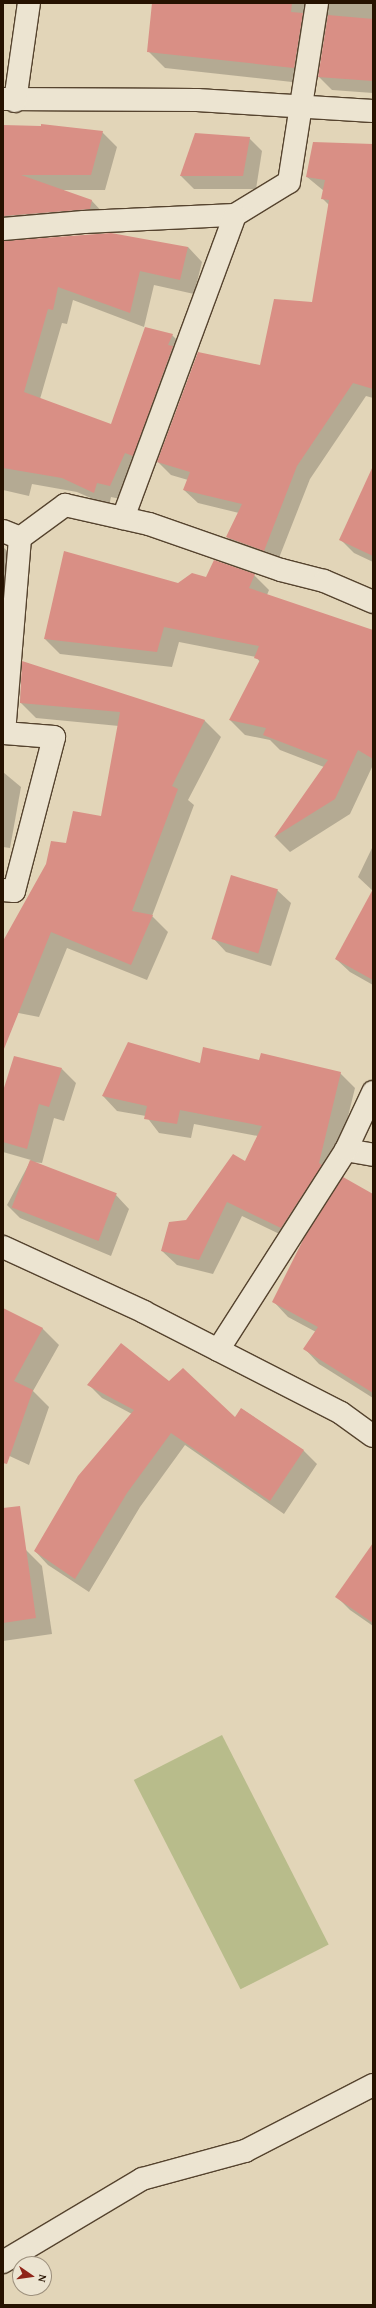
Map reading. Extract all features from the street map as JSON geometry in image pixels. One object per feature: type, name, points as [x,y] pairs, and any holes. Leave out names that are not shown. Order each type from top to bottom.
[{"type":"street","points":[[29,3],[9,100],[197,100],[300,104],[373,111]]},
{"type":"street","points":[[3,229],[84,222],[235,215],[289,182],[317,3]]},
{"type":"street","points":[[123,518],[235,215]]},
{"type":"street","points":[[3,890],[14,891],[54,736],[4,733],[12,534],[65,505],[149,524],[281,570],[324,581],[373,602]]},
{"type":"street","points":[[218,1350],[346,1150],[373,1092]]},
{"type":"street","points":[[346,1150],[373,1155]]},
{"type":"street","points":[[3,1247],[144,1312],[341,1413],[373,1436]]},
{"type":"street","points":[[3,2262],[142,2179],[245,2151],[373,2085]]},
{"type":"green space","points":[[222,1735],[329,1944],[240,1989],[134,1780]]},
{"type":"building","points":[[152,3],[292,3],[291,12],[303,13],[294,68],[147,52]]},
{"type":"building","points":[[328,15],[373,19],[373,81],[318,77]]},
{"type":"building","points":[[41,124],[103,131],[91,175],[21,175],[92,200],[90,209],[3,216],[3,125],[41,126]]},
{"type":"building","points":[[195,133],[250,137],[243,176],[180,176]]},
{"type":"building","points":[[313,142],[373,144],[373,389],[353,383],[297,466],[264,551],[226,537],[242,504],[183,490],[190,472],[157,462],[198,352],[260,365],[274,299],[312,302],[329,200],[321,199],[325,180],[306,177]]},
{"type":"building","points":[[111,233],[188,247],[180,280],[140,271],[130,313],[58,287],[53,310],[48,309],[24,392],[111,424],[145,327],[173,334],[168,345],[173,346],[133,456],[125,453],[110,486],[97,483],[94,493],[62,478],[3,468],[3,241]]},
{"type":"building","points":[[373,466],[373,556],[339,540]]},
{"type":"building","points":[[64,551],[178,583],[192,573],[206,577],[214,560],[255,574],[249,588],[373,630],[373,759],[358,750],[335,799],[274,837],[328,760],[263,735],[266,728],[229,720],[260,660],[254,658],[259,646],[164,627],[157,652],[44,639]]},
{"type":"building","points":[[22,661],[205,720],[172,786],[178,789],[132,911],[153,915],[131,965],[51,932],[4,1049],[3,941],[46,864],[51,841],[66,843],[73,811],[101,816],[120,712],[20,703]]},
{"type":"building","points":[[231,875],[278,889],[258,953],[211,939]]},
{"type":"building","points":[[373,889],[373,980],[335,959]]},
{"type":"building","points":[[128,1042],[200,1063],[203,1047],[259,1060],[261,1053],[341,1072],[319,1163],[322,1165],[281,1228],[227,1202],[199,1260],[161,1251],[169,1222],[186,1220],[233,1154],[245,1161],[262,1126],[180,1110],[177,1124],[144,1119],[147,1106],[102,1096]]},
{"type":"building","points":[[14,1056],[62,1068],[49,1107],[39,1104],[27,1149],[3,1142],[3,1091]]},
{"type":"building","points":[[30,1160],[117,1193],[99,1241],[12,1208]]},
{"type":"building","points":[[343,1177],[373,1194],[373,1393],[303,1349],[318,1327],[272,1302],[304,1238]]},
{"type":"building","points":[[3,1308],[43,1328],[14,1381],[33,1390],[7,1464],[3,1463]]},
{"type":"building","points":[[121,1343],[169,1381],[183,1368],[235,1417],[241,1408],[304,1450],[270,1501],[171,1433],[127,1493],[75,1579],[34,1551],[78,1476],[134,1410],[87,1385]]},
{"type":"building","points":[[20,1506],[36,1618],[3,1623],[3,1508]]},
{"type":"building","points":[[373,1543],[373,1623],[335,1597]]}]
